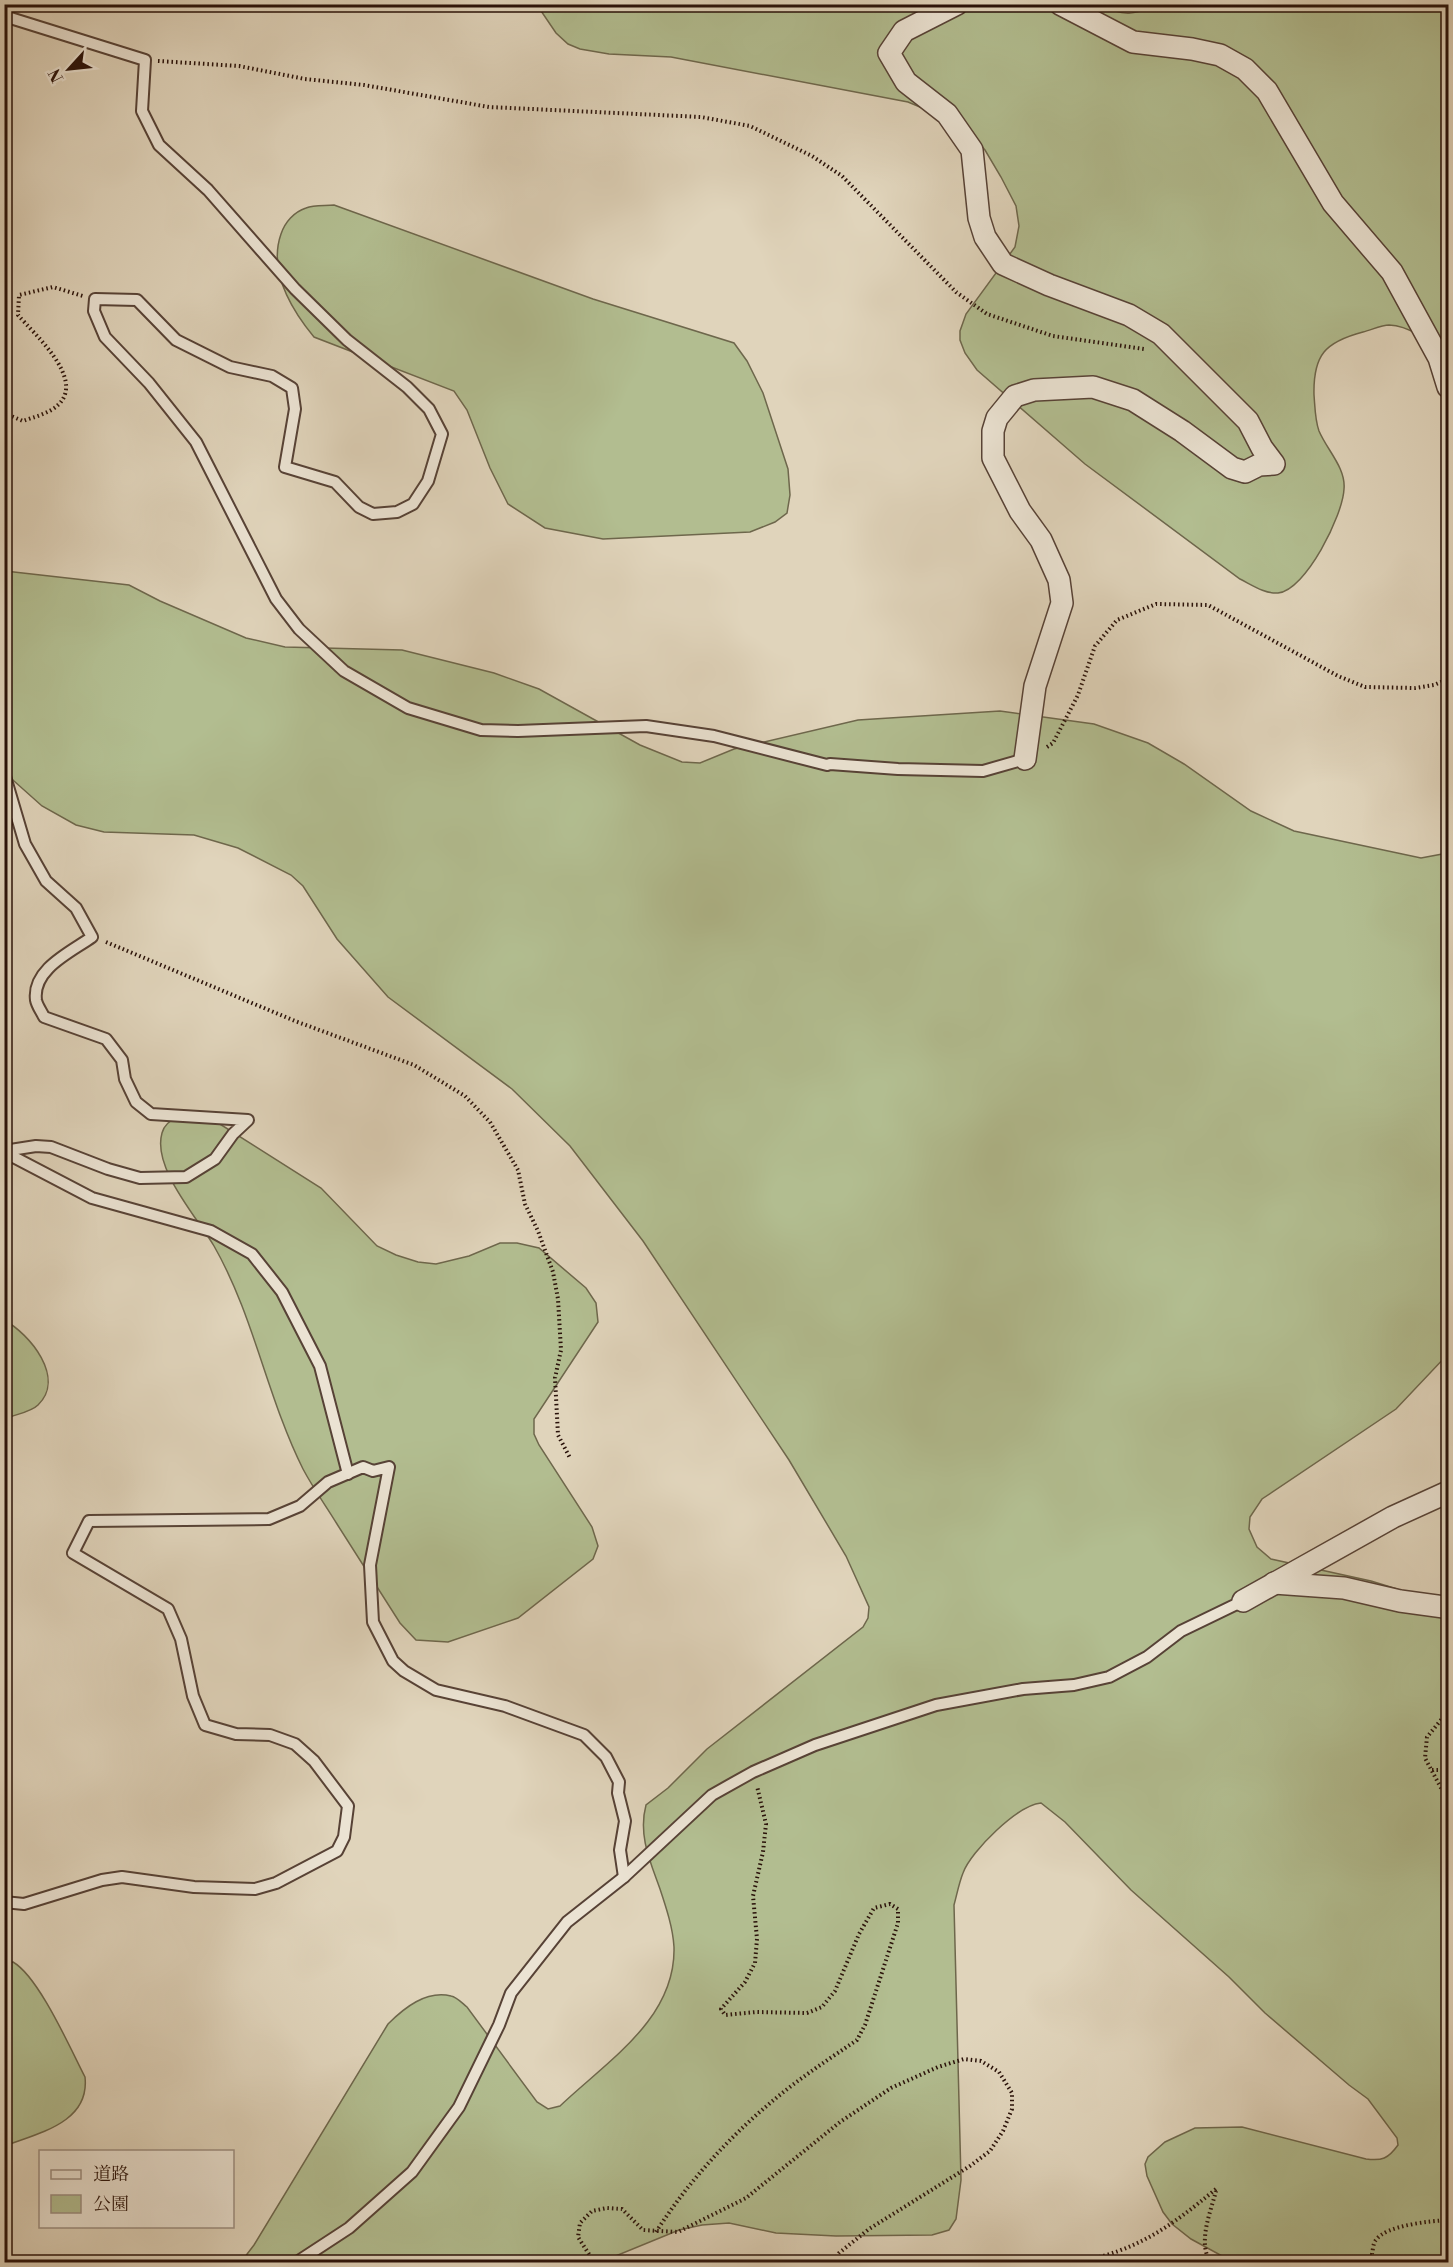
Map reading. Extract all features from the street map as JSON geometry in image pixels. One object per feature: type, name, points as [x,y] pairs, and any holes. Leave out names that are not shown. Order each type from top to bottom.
[{"type":"street","points":[[957,4],[904,31],[889,53],[906,82],[947,114],[972,150],[979,218],[985,237],[1003,264],[1049,285],[1129,315],[1161,334],[1248,421],[1262,448],[1274,464],[1259,465],[1245,472],[1232,468],[1182,431],[1133,400],[1093,387],[1034,390],[1015,396],[997,418],[993,431],[993,458],[1020,511],[1041,540],[1059,580],[1062,603],[1035,686],[1025,759]]},
{"type":"street","points":[[1060,4],[1133,42],[1220,55],[1245,69],[1267,91],[1333,203],[1392,272],[1438,358],[1449,387]]},
{"type":"street","points":[[1243,1601],[1394,1517],[1449,1492]]},
{"type":"street","points":[[1274,1583],[1344,1588],[1400,1601],[1444,1607],[1449,1605]]},
{"type":"lane","points":[[4,16],[145,60],[142,111],[159,145],[208,190],[310,304],[347,340],[407,387],[429,409],[442,434],[428,481],[413,504],[397,512],[373,514],[359,507],[335,482],[285,467],[295,409],[292,388],[272,376],[230,367],[176,340],[138,300],[95,299],[94,311],[105,337],[149,383],[196,442],[276,598],[299,629],[344,671],[408,708],[481,730],[518,732],[646,726],[714,736],[826,765],[898,769],[983,771],[1025,759]]},
{"type":"lane","points":[[4,773],[25,844],[46,881],[75,908],[92,937],[48,968],[38,983],[36,1001],[44,1017],[106,1039],[122,1060],[125,1078],[136,1101],[152,1114],[248,1120],[233,1134],[215,1160],[186,1177],[140,1178],[51,1148],[36,1146],[4,1152]]},
{"type":"lane","points":[[4,1152],[92,1198],[211,1231],[252,1254],[282,1292],[320,1366],[348,1474]]},
{"type":"lane","points":[[4,1902],[24,1904],[102,1880],[122,1877],[194,1887],[255,1889],[276,1883],[337,1851],[344,1837],[348,1806],[314,1761],[295,1744],[270,1735],[236,1734],[205,1725],[192,1696],[181,1640],[168,1609],[73,1553],[89,1521],[269,1519],[300,1506],[328,1482],[363,1467],[373,1471],[389,1467],[370,1565],[373,1622],[393,1661],[436,1690],[505,1706],[584,1735],[606,1757],[619,1782],[618,1793],[625,1821],[620,1850],[624,1877]]},
{"type":"lane","points":[[297,2262],[349,2228],[412,2172],[459,2107],[512,1993],[567,1922],[624,1877],[712,1795],[753,1772],[815,1745],[936,1705],[1023,1689],[1074,1685],[1109,1677],[1147,1657],[1181,1630],[1243,1601]]},
{"type":"path","points":[[145,60],[239,66],[305,79],[364,85],[489,107],[690,117],[750,126],[812,156],[842,177],[956,292],[987,314],[1053,336],[1148,350]]},
{"type":"path","points":[[4,413],[23,421],[58,405],[67,389],[63,368],[18,315],[19,295],[52,287],[95,299]]},
{"type":"path","points":[[1025,759],[1053,743],[1078,695],[1095,646],[1117,620],[1156,604],[1208,605],[1338,676],[1365,687],[1415,688],[1434,685],[1449,679]]},
{"type":"path","points":[[92,937],[284,1016],[414,1065],[465,1096],[490,1122],[518,1170],[525,1204],[538,1230],[553,1272],[558,1299],[561,1350],[555,1378],[558,1434],[570,1458]]},
{"type":"path","points":[[1449,1714],[1445,1715],[1427,1737],[1425,1758],[1449,1801]]},
{"type":"path","points":[[1432,1770],[1449,1770]]},
{"type":"path","points":[[656,2232],[670,2210],[711,2160],[740,2130],[775,2098],[856,2040],[865,2025],[898,1923],[898,1909],[890,1904],[874,1908],[859,1934],[836,1991],[822,2007],[807,2013],[756,2012],[725,2015],[721,2008],[745,1982],[755,1963],[758,1939],[753,1896],[763,1852],[766,1824],[753,1772]]},
{"type":"path","points":[[594,2262],[578,2237],[580,2223],[592,2211],[607,2208],[622,2209],[643,2230],[678,2232],[746,2198],[840,2122],[891,2088],[938,2067],[964,2059],[981,2061],[999,2072],[1012,2093],[1012,2109],[1004,2131],[990,2151],[869,2229],[839,2253],[832,2262]]},
{"type":"path","points":[[1077,2262],[1123,2251],[1161,2232],[1216,2190],[1204,2237],[1204,2252],[1210,2262]]},
{"type":"path","points":[[1377,2262],[1372,2254],[1376,2240],[1387,2232],[1418,2223],[1449,2220]]},
{"type":"green space","points":[[1103,4],[1125,13],[1139,12],[1162,4],[1448,5],[1448,358],[1414,332],[1389,325],[1339,340],[1324,352],[1319,360],[1314,381],[1316,418],[1322,438],[1342,474],[1344,489],[1342,501],[1330,533],[1311,566],[1289,589],[1278,593],[1263,591],[1240,579],[1085,464],[977,370],[965,353],[960,340],[960,331],[966,314],[1015,247],[1019,226],[1016,206],[1001,177],[985,150],[970,133],[956,122],[908,102],[671,57],[609,54],[580,49],[568,44],[556,33],[537,5]]},
{"type":"green space","points":[[334,205],[593,299],[734,343],[747,361],[763,393],[788,469],[790,495],[787,513],[775,522],[750,532],[603,539],[545,528],[508,504],[490,468],[467,410],[454,391],[314,337],[290,302],[277,262],[281,234],[290,218],[298,212],[312,206]]},
{"type":"green space","points":[[5,571],[129,585],[246,638],[285,647],[402,650],[494,673],[539,689],[640,745],[682,762],[700,763],[734,749],[858,720],[1000,711],[1094,724],[1148,743],[1184,764],[1251,811],[1294,831],[1421,858],[1448,853],[1448,1354],[1396,1409],[1262,1499],[1250,1517],[1249,1529],[1257,1547],[1271,1559],[1397,1589],[1433,1606],[1448,1621],[1448,2262],[1233,2262],[1191,2239],[1172,2224],[1163,2212],[1147,2176],[1145,2164],[1148,2157],[1165,2142],[1195,2128],[1242,2127],[1372,2160],[1384,2158],[1391,2153],[1398,2145],[1397,2138],[1368,2099],[1265,2013],[1229,1977],[1131,1890],[1065,1822],[1041,1803],[1031,1806],[1008,1820],[975,1853],[963,1873],[954,1905],[961,2180],[956,2219],[949,2230],[932,2235],[836,2236],[776,2233],[729,2223],[679,2230],[601,2262],[241,2262],[254,2245],[388,2024],[416,2002],[442,1995],[460,2001],[467,2007],[537,2102],[548,2109],[560,2106],[635,2037],[664,1996],[672,1973],[674,1947],[669,1918],[646,1848],[643,1827],[646,1805],[668,1788],[707,1749],[863,1627],[868,1618],[869,1607],[846,1556],[789,1460],[643,1241],[570,1146],[512,1089],[388,997],[337,939],[303,886],[291,875],[238,848],[194,835],[104,832],[76,825],[42,806],[5,773]]},
{"type":"green space","points":[[204,1114],[321,1188],[377,1246],[418,1262],[436,1264],[469,1256],[500,1243],[517,1243],[539,1248],[586,1288],[596,1303],[598,1322],[534,1419],[534,1434],[592,1527],[598,1546],[593,1559],[518,1618],[448,1642],[416,1640],[400,1623],[315,1490],[290,1442],[240,1300],[228,1273],[214,1246],[178,1192],[164,1161],[161,1147],[165,1127],[179,1117]]},
{"type":"green space","points":[[4,1320],[34,1346],[46,1370],[48,1382],[46,1394],[38,1405],[7,1418],[4,1417]]},
{"type":"green space","points":[[13,1962],[23,1970],[43,1997],[85,2077],[84,2093],[71,2116],[46,2131],[5,2146],[4,1963]]}]
